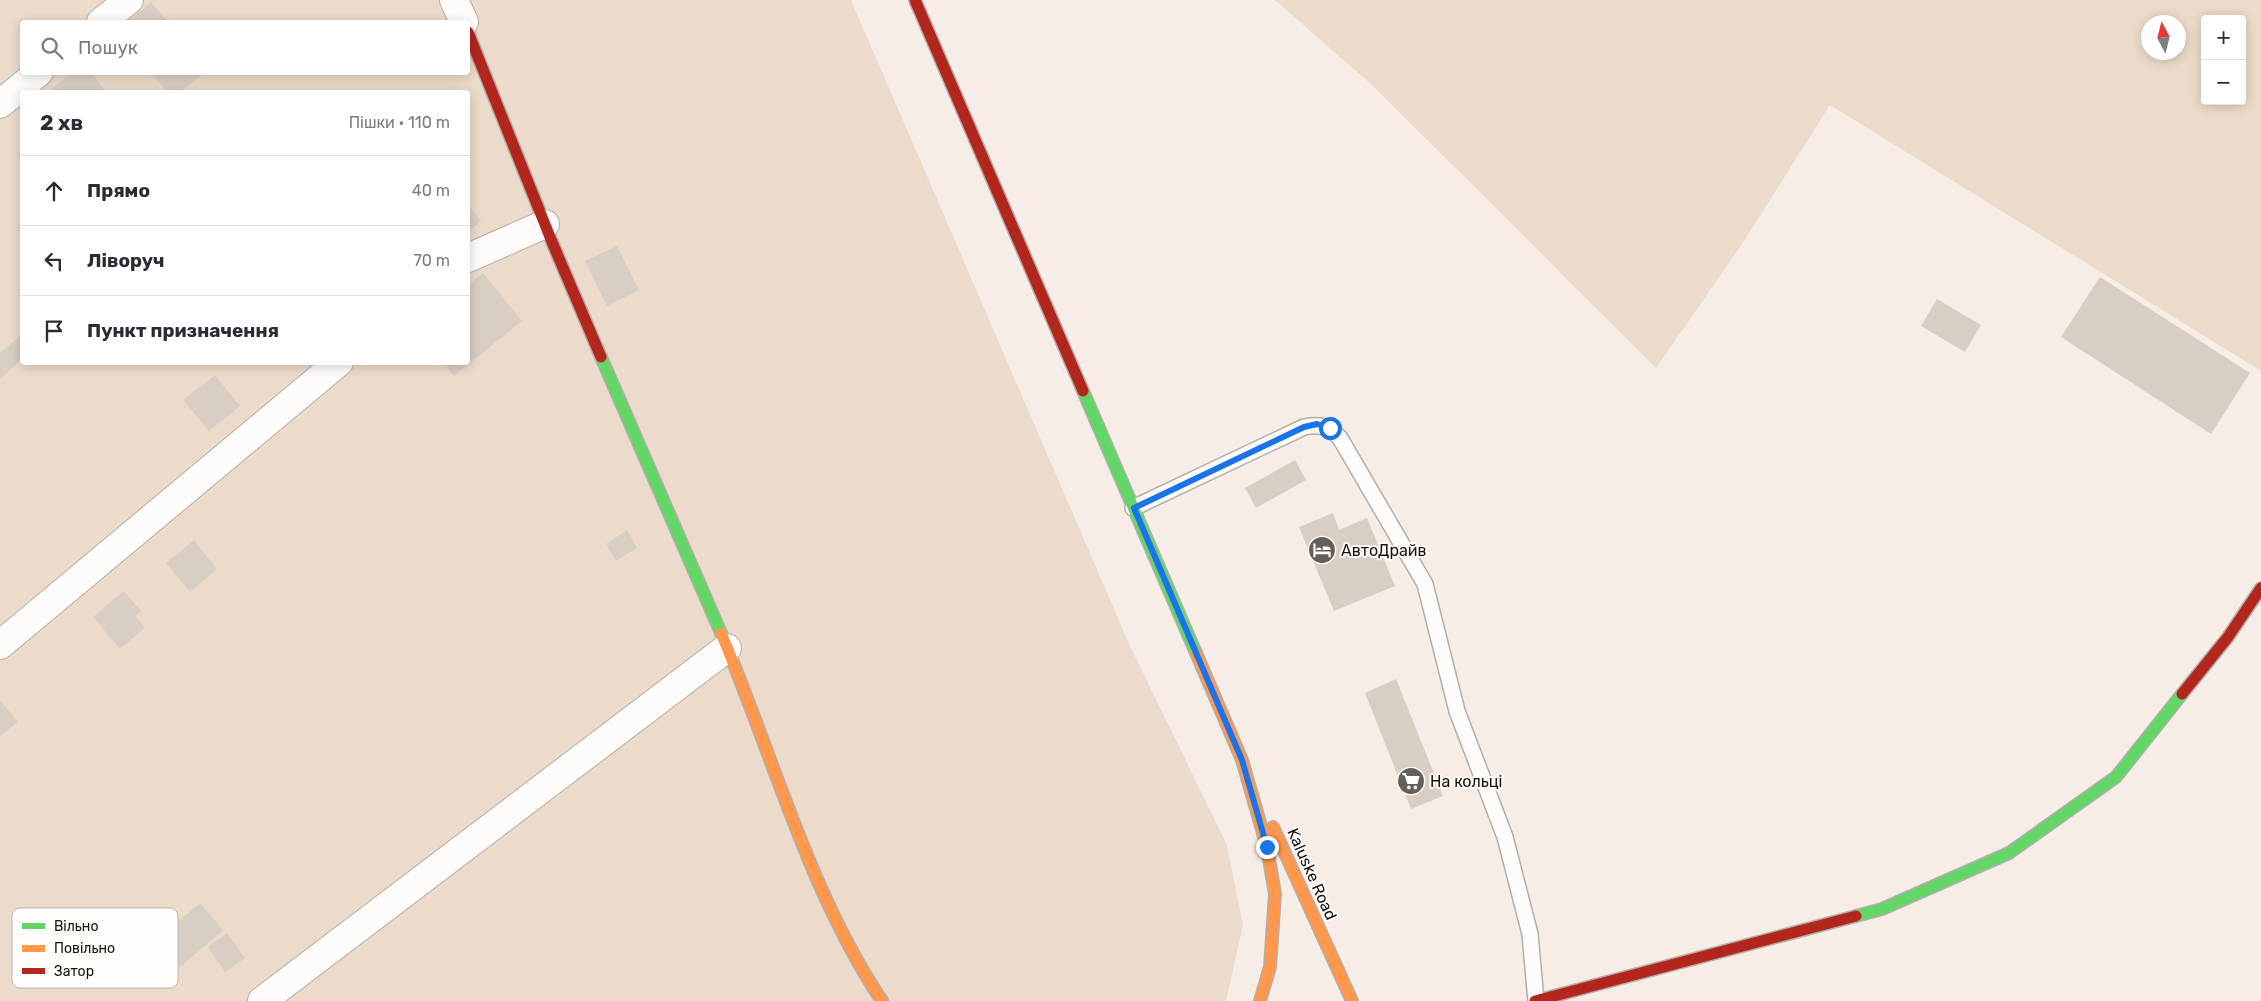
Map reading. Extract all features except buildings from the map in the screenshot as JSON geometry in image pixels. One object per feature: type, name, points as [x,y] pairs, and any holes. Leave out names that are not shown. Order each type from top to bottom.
[{"type":"street","points":[[104,20],[129,0]]},
{"type":"street","points":[[454,0],[463,20]]},
{"type":"street","points":[[915,0],[1242,760],[1267,847],[1274,894],[1270,967],[1260,1001]]},
{"type":"street","points":[[470,37],[545,224],[727,648],[813,868],[858,965],[882,1001]]},
{"type":"street","points":[[0,104],[35,75]]},
{"type":"street","points":[[470,257],[545,224]]},
{"type":"street","points":[[0,646],[335,365]]},
{"type":"street","points":[[1535,1001],[1882,910],[2009,852],[2116,777],[2228,637],[2261,588]]},
{"type":"street","points":[[262,1001],[727,648]]},
{"type":"street","name":"Kaluske Road","points":[[1242,760],[1352,1001]]},
{"type":"lane","points":[[1134,508],[1304,427],[1317,424],[1330,428],[1340,438],[1425,584],[1457,711],[1505,837],[1530,934],[1535,1001]]},
{"type":"shaded area","points":[[0,0],[851,0],[1130,646],[1227,845],[1243,925],[1226,1001],[0,1001]]},
{"type":"shaded area","points":[[1275,0],[2261,0],[2261,371],[1830,105],[1742,244],[1656,368],[1372,85]]},
{"type":"traffic: fast","points":[[601,357],[721,633]]},
{"type":"traffic: fast","points":[[1083,391],[1196,653]]},
{"type":"traffic: fast","points":[[1856,916],[1882,909],[2009,853],[2116,777],[2182,694]]},
{"type":"traffic: slow","points":[[721,633],[812,868],[856,958],[882,1001]]},
{"type":"traffic: slow","points":[[1196,653],[1242,760],[1267,847],[1275,894],[1270,967],[1260,1001]]},
{"type":"traffic: slow","points":[[1273,827],[1352,1001]]},
{"type":"traffic: jam","points":[[915,0],[1083,391]]},
{"type":"traffic: jam","points":[[470,37],[552,242],[601,357]]},
{"type":"traffic: jam","points":[[2182,694],[2228,637],[2261,588]]},
{"type":"traffic: jam","points":[[1535,1001],[1856,916]]},
{"type":"place","name":"АвтоДрайв","points":[[1322,550]]},
{"type":"place","name":"На кольці","points":[[1411,781]]},
{"type":"route","points":[[1267,847],[1242,760],[1134,508],[1304,427],[1317,424],[1330,428]]}]
